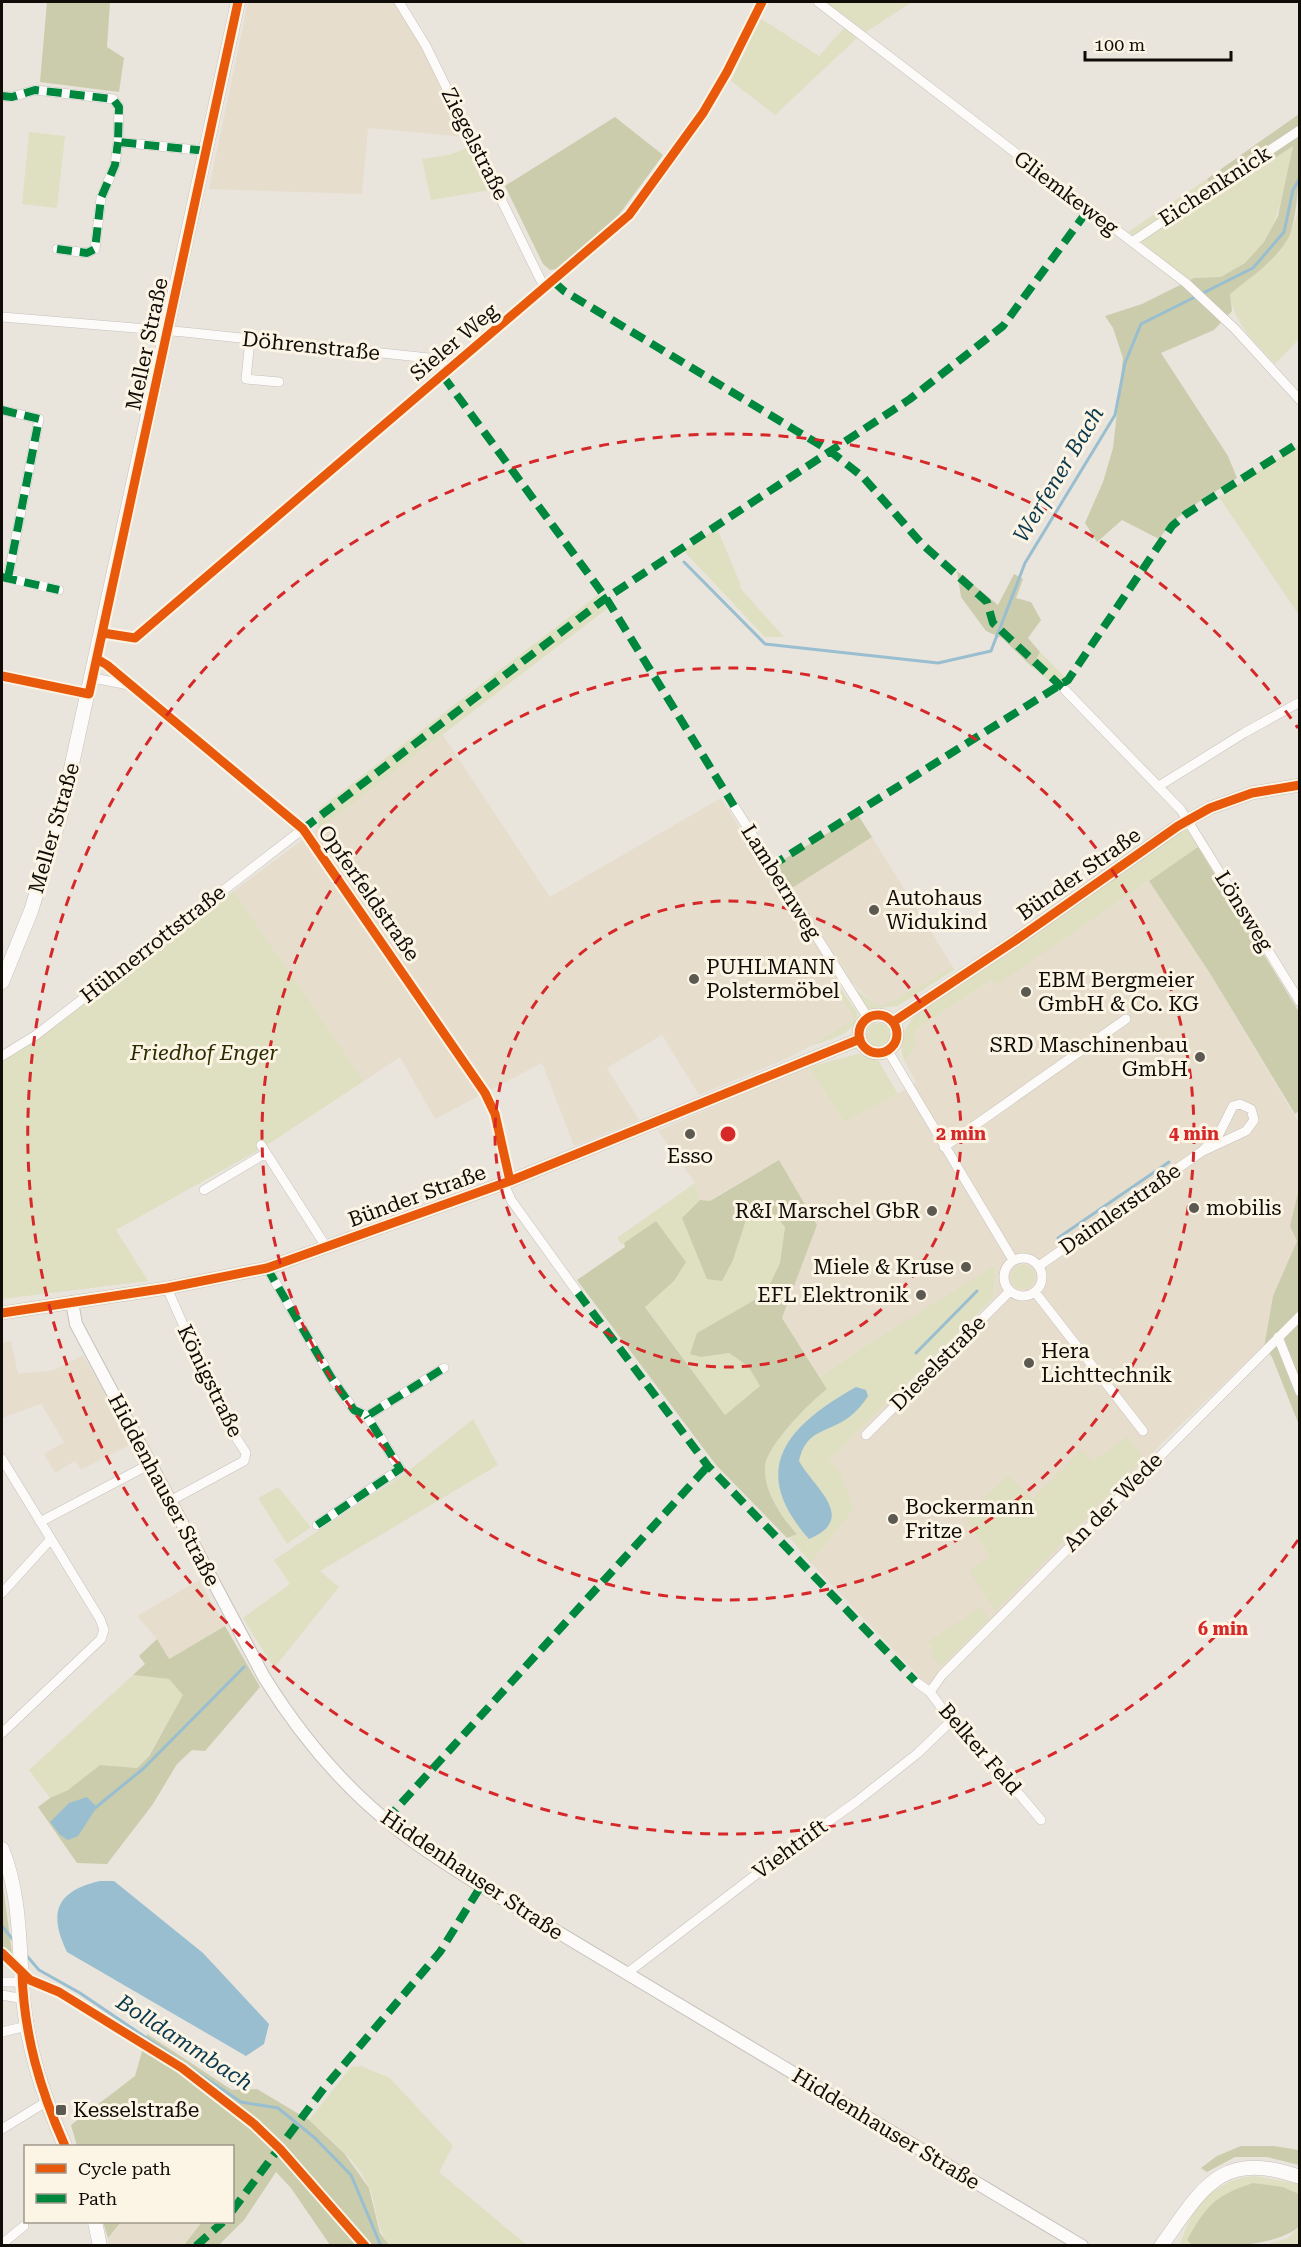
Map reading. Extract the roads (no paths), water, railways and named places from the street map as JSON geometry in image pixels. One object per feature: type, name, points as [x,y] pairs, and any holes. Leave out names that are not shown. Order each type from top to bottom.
[{"type":"main road","name":"Meller Straße","points":[[2,982],[5,966],[48,861],[93,678],[238,2]]},
{"type":"main road","points":[[2,1849],[12,1887],[20,1939],[27,2026],[36,2073],[65,2145]]},
{"type":"main road","points":[[1161,2246],[1199,2193],[1214,2179],[1235,2169],[1260,2167],[1298,2176]]},
{"type":"main road","points":[[1173,2246],[1188,2210]]},
{"type":"main road","points":[[95,2223],[100,2246]]},
{"type":"street","name":"Ziegelstraße","points":[[399,2],[426,46],[545,289]]},
{"type":"street","name":"Sieler Weg","points":[[102,633],[135,638],[629,215],[704,113],[762,2]]},
{"type":"street","name":"Gliemkeweg","points":[[818,2],[1186,283],[1235,329],[1299,400]]},
{"type":"street","points":[[2,96],[12,98],[35,90],[113,99],[119,107],[115,165],[101,198],[94,249],[87,253],[57,249]]},
{"type":"street","name":"Eichenknick","points":[[1132,243],[1299,130]]},
{"type":"street","points":[[118,142],[207,151]]},
{"type":"street","name":"Döhrenstraße","points":[[2,317],[429,358],[452,368]]},
{"type":"street","points":[[250,340],[246,379],[279,382]]},
{"type":"street","points":[[2,410],[37,417],[39,423],[5,577],[59,590]]},
{"type":"street","name":"Opferfeldstraße","points":[[97,659],[303,830],[485,1093],[495,1114],[507,1182]]},
{"type":"street","points":[[2,676],[89,694]]},
{"type":"street","name":"Opferfeldstraße","points":[[93,678],[132,686]]},
{"type":"street","name":"Lönsweg","points":[[1065,690],[1159,786],[1188,821],[1299,1002]]},
{"type":"street","points":[[1159,786],[1299,702]]},
{"type":"street","name":"Bünder Straße","points":[[893,1022],[1210,808],[1252,794],[1299,785]]},
{"type":"street","name":"Lambernweg","points":[[734,806],[868,1018]]},
{"type":"street","name":"Hühnerrottstraße","points":[[2,1056],[36,1035],[303,830]]},
{"type":"street","points":[[884,1016],[893,1022],[897,1028],[897,1041],[888,1051],[871,1052],[860,1039],[861,1027],[868,1018],[884,1016]]},
{"type":"street","points":[[944,1147],[1126,1019]]},
{"type":"street","name":"Bünder Straße","points":[[2,1313],[167,1288],[267,1268],[507,1182],[860,1039]]},
{"type":"street","points":[[888,1051],[1013,1260]]},
{"type":"street","name":"Daimlerstraße","points":[[1039,1266],[1201,1152],[1218,1136],[1233,1106],[1240,1104],[1251,1109],[1254,1120],[1245,1131],[1201,1152]]},
{"type":"street","points":[[204,1190],[263,1149],[327,1248]]},
{"type":"street","points":[[507,1182],[511,1200],[578,1293]]},
{"type":"street","points":[[1030,1259],[1039,1266],[1042,1283],[1035,1292],[1020,1296],[1010,1291],[1004,1275],[1013,1260],[1030,1259]]},
{"type":"street","points":[[267,1268],[331,1377],[354,1410],[367,1416],[400,1470],[317,1525]]},
{"type":"street","name":"Königstraße","points":[[167,1288],[226,1422],[247,1457],[244,1461],[170,1501]]},
{"type":"street","name":"Dieselstraße","points":[[866,1435],[1010,1291]]},
{"type":"street","points":[[1035,1292],[1143,1431]]},
{"type":"street","name":"Hiddenhauser Straße","points":[[72,1302],[76,1324],[264,1677],[298,1729],[334,1772],[399,1831],[481,1886],[1079,2245]]},
{"type":"street","name":"An der Wede","points":[[930,1692],[942,1675],[1299,1316]]},
{"type":"street","points":[[1278,1337],[1299,1392]]},
{"type":"street","points":[[367,1416],[444,1368]]},
{"type":"street","points":[[2,1459],[104,1630],[101,1639],[2,1733]]},
{"type":"street","points":[[40,1522],[150,1464]]},
{"type":"street","points":[[2,1593],[50,1540]]},
{"type":"street","name":"Belker Feld","points":[[915,1682],[930,1692],[951,1721],[967,1732],[1041,1820]]},
{"type":"street","name":"Viehtrift","points":[[626,1974],[788,1850],[856,1802],[918,1753],[951,1721]]},
{"type":"street","points":[[2,1982],[22,1977]]},
{"type":"street","points":[[2,1995],[24,1999]]},
{"type":"street","points":[[2,2032],[27,2026]]},
{"type":"street","points":[[2,2129],[46,2102]]},
{"type":"street","points":[[2,2244],[24,2226]]},
{"type":"water","points":[[856,1387],[866,1390],[868,1396],[857,1411],[840,1423],[812,1437],[802,1451],[799,1461],[822,1492],[832,1512],[830,1522],[824,1531],[809,1539],[790,1514],[780,1491],[778,1470],[783,1451],[794,1434],[811,1417]]},
{"type":"water","points":[[87,1797],[97,1807],[78,1836],[68,1840],[60,1835],[50,1822],[69,1803]]},
{"type":"water","points":[[100,1881],[114,1881],[203,1953],[269,2024],[264,2044],[246,2056],[67,1952],[58,1926],[57,1915],[60,1906],[65,1898],[74,1891]]},
{"type":"waterway","name":"Werfener Bach","points":[[1203,293],[1253,268],[1284,232],[1293,190],[1300,178]]},
{"type":"waterway","name":"Werfener Bach","points":[[1000,628],[1025,563],[1115,415],[1125,363],[1141,324],[1195,297]]},
{"type":"waterway","name":"Werfener Bach","points":[[684,562],[765,644],[938,663],[991,651],[999,630]]},
{"type":"waterway","points":[[1058,1238],[1169,1162]]},
{"type":"waterway","points":[[916,1353],[977,1291]]},
{"type":"waterway","points":[[95,1808],[144,1768],[244,1667]]},
{"type":"waterway","name":"Bolldammbach","points":[[2,1926],[14,1941]]},
{"type":"waterway","name":"Bolldammbach","points":[[26,1955],[39,1970],[80,1993],[241,2102],[278,2108],[315,2138],[351,2175],[381,2246]]},
{"type":"place","name":"Autohaus Widukind","points":[[874,910]]},
{"type":"place","name":"PUHLMANN Polstermöbel","points":[[694,979]]},
{"type":"place","name":"EBM Bergmeier GmbH & Co. KG","points":[[1026,992]]},
{"type":"place","name":"SRD Maschinenbau GmbH","points":[[1200,1057]]},
{"type":"place","name":"Esso","points":[[690,1134]]},
{"type":"place","name":"mobilis","points":[[1194,1208]]},
{"type":"place","name":"R&I Marschel GbR","points":[[932,1211]]},
{"type":"place","name":"Miele & Kruse","points":[[966,1267]]},
{"type":"place","name":"EFL Elektronik","points":[[921,1295]]},
{"type":"place","name":"Hera Lichttechnik","points":[[1029,1363]]},
{"type":"place","name":"Bockermann Fritze","points":[[893,1519]]},
{"type":"place","name":"Kesselstraße","points":[[61,2110]]},
{"type":"park label","name":"Friedhof Enger","points":[[204,1053]]}]
